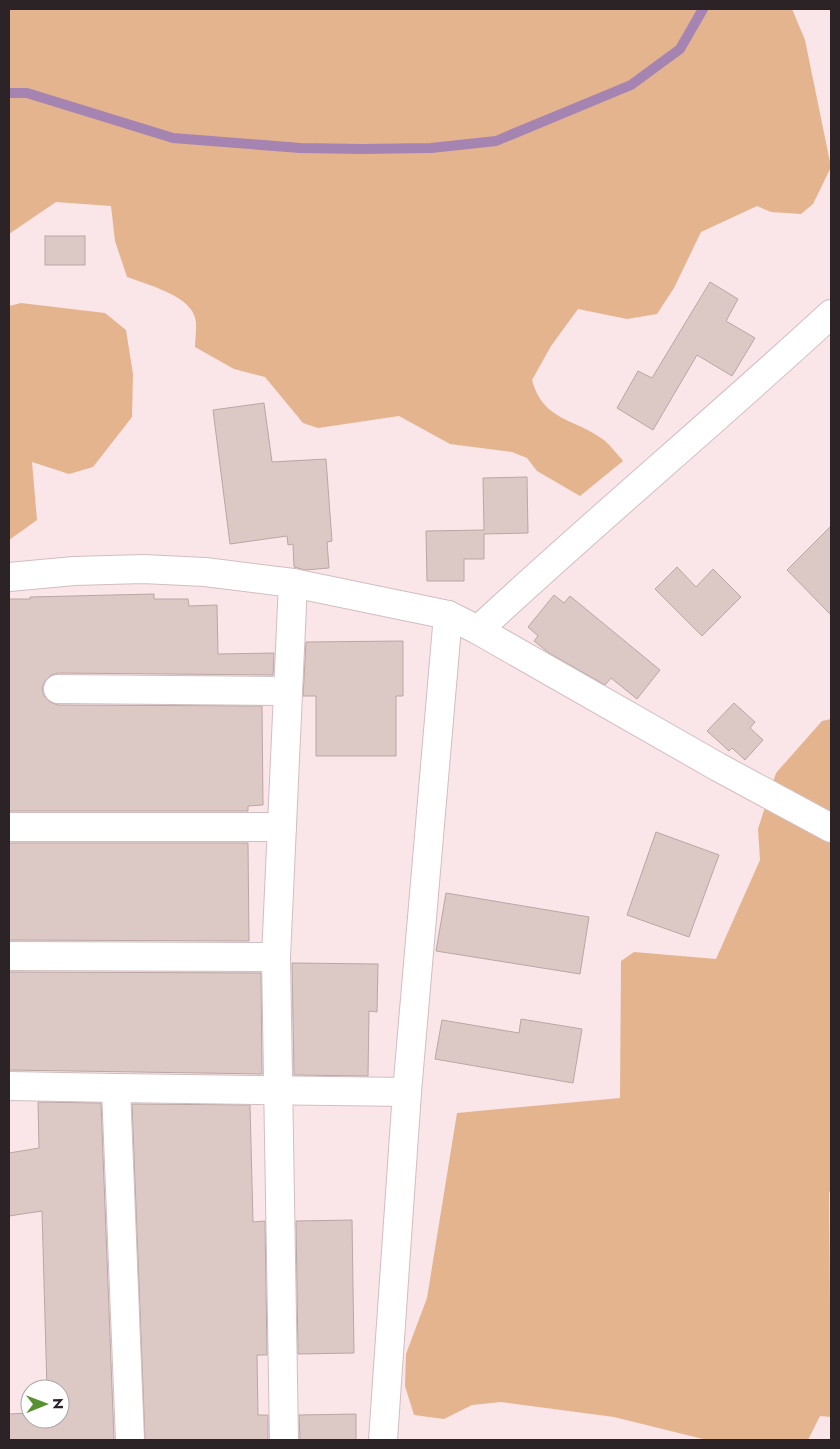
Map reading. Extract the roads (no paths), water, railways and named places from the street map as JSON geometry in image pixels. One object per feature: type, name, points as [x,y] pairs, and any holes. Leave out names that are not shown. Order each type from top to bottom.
[{"type":"street","points":[[478,630],[558,556],[733,405],[831,314]]},
{"type":"street","points":[[9,577],[143,569],[205,572],[293,583],[448,615],[478,630],[718,767],[831,828]]},
{"type":"street","points":[[284,1440],[276,957],[293,583]]},
{"type":"street","points":[[384,1440],[407,1092],[448,615]]},
{"type":"street","points":[[58,690],[287,691]]},
{"type":"street","points":[[9,827],[282,827]]},
{"type":"street","points":[[9,956],[276,957]]},
{"type":"street","points":[[9,1086],[278,1088],[407,1092]]},
{"type":"street","points":[[116,1088],[130,1440]]},
{"type":"waterway","points":[[9,93],[27,93],[173,138],[300,148],[362,149],[431,148],[496,141],[631,85],[680,49],[703,9]]}]
